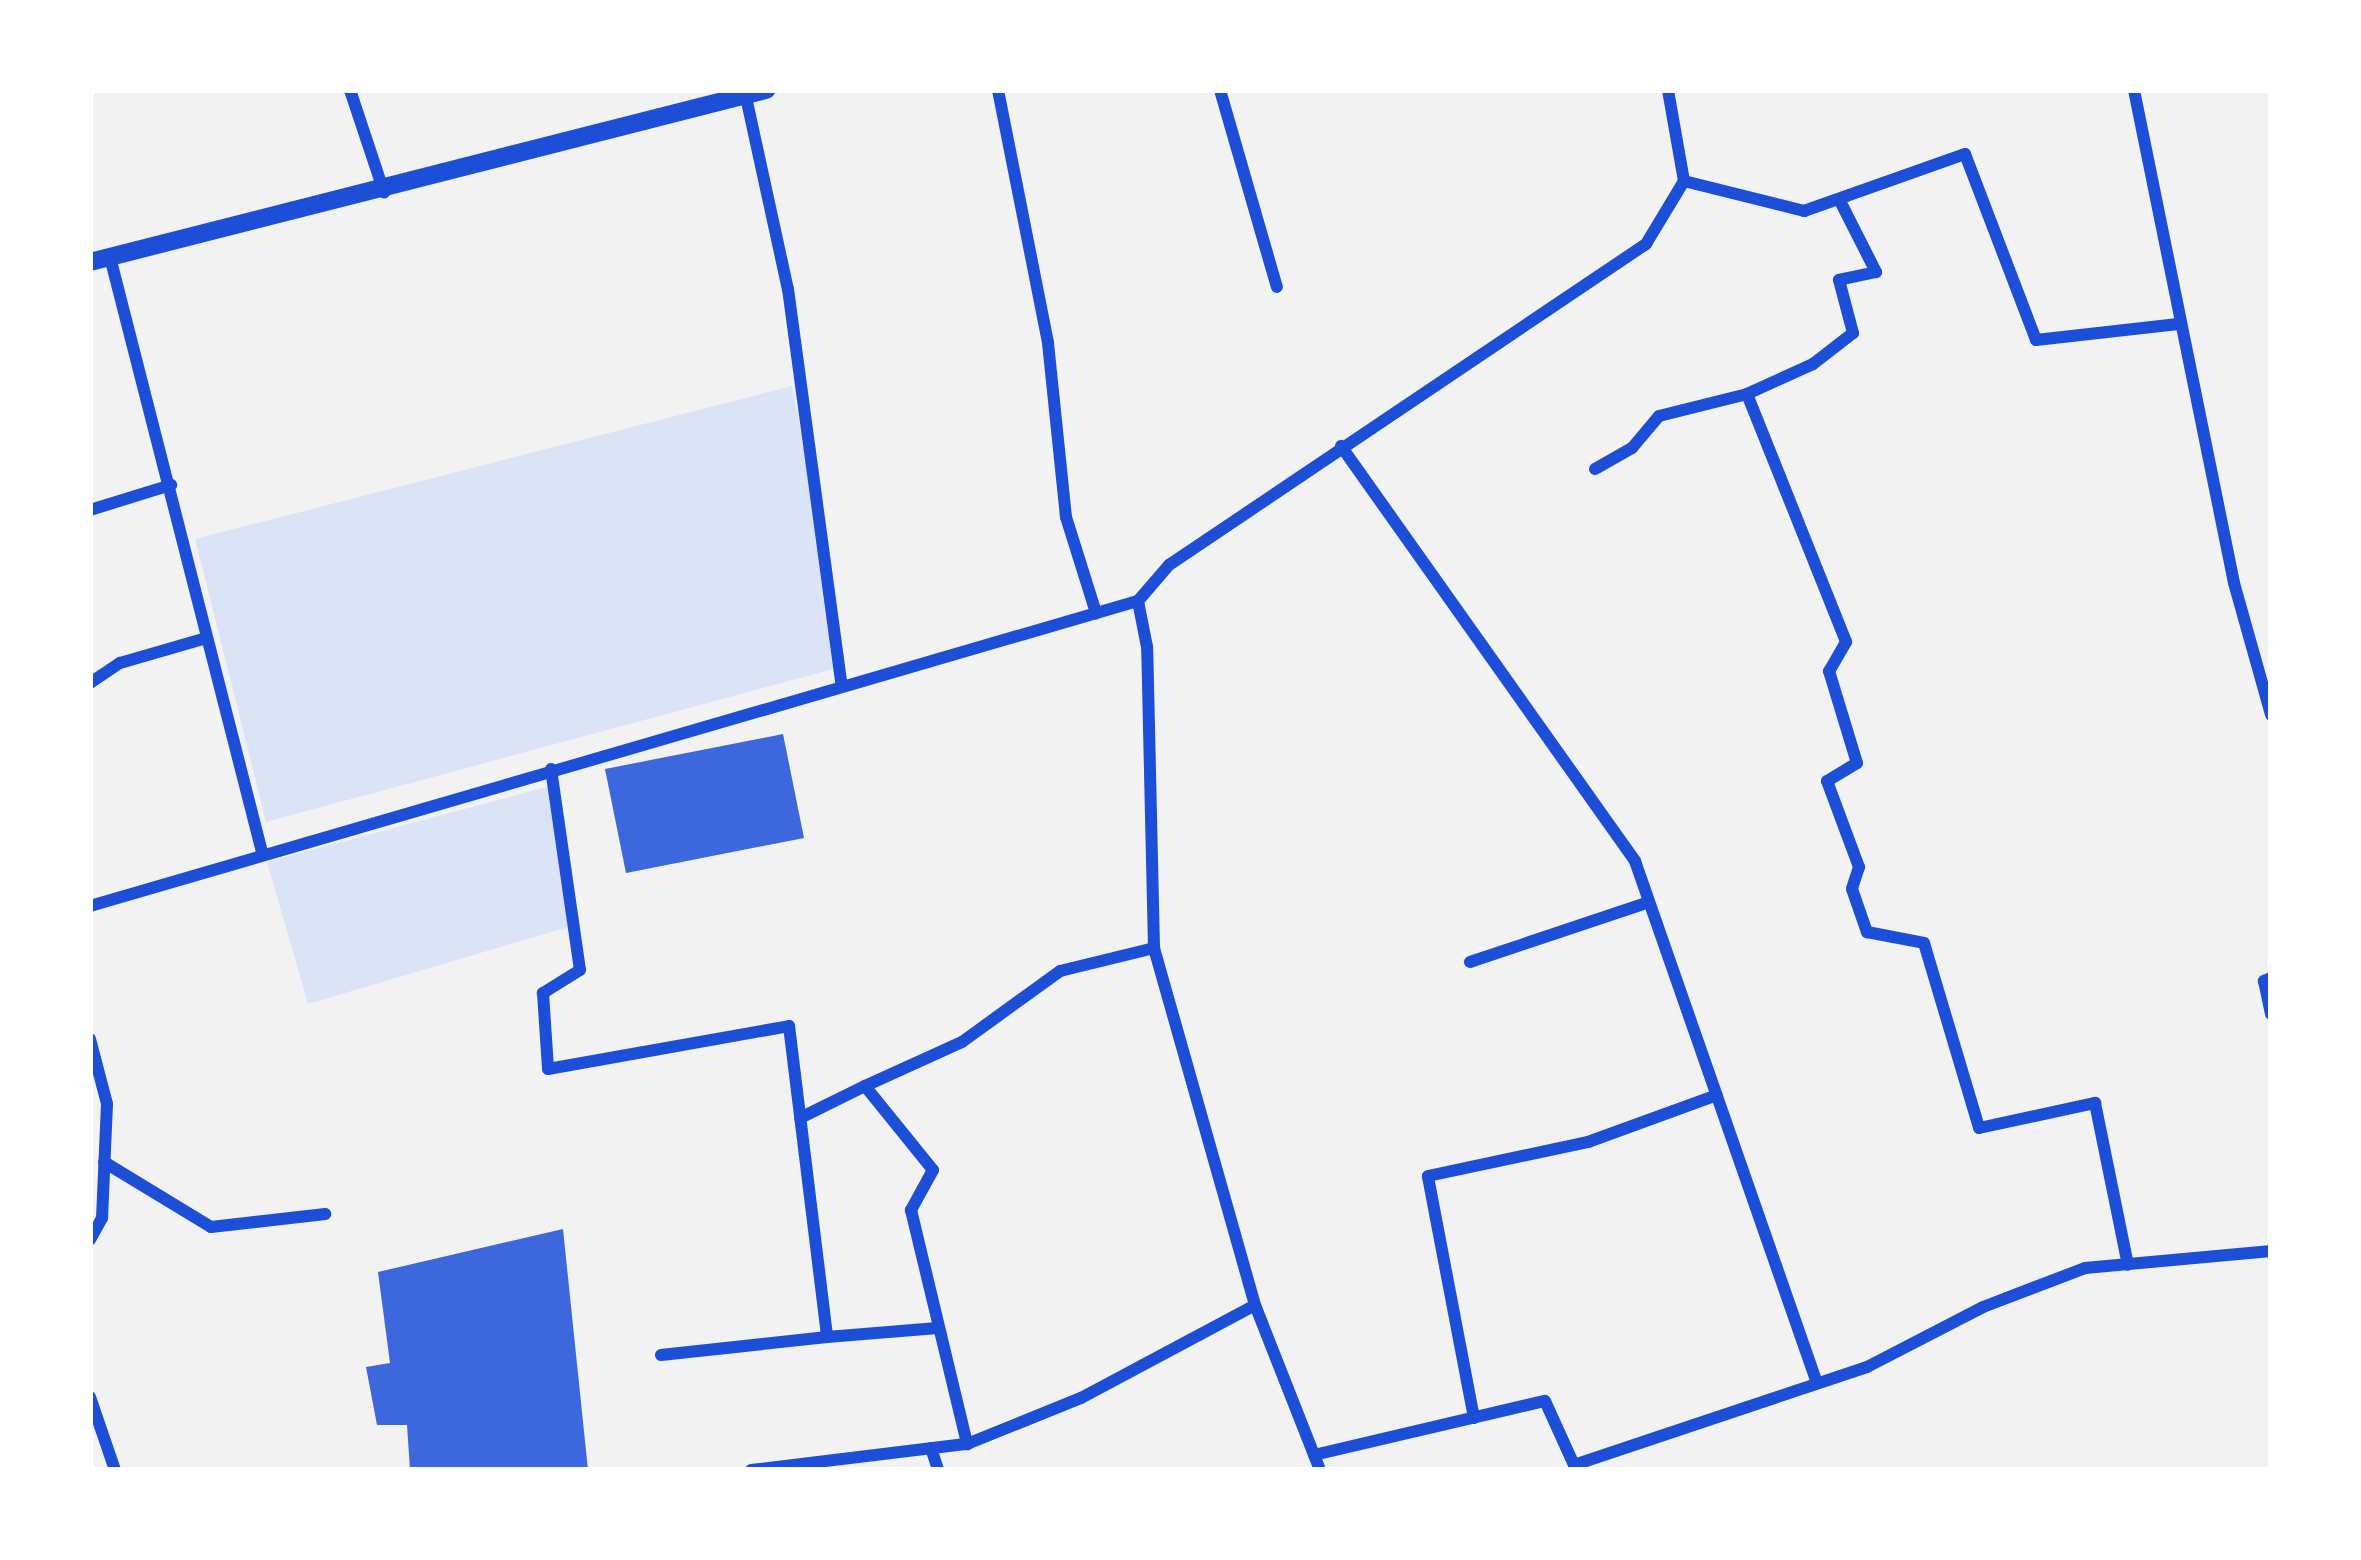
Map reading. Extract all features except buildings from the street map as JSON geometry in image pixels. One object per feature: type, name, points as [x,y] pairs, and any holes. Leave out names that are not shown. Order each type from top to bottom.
[{"type":"street","points":[[350,90],[384,193]]},
{"type":"street","points":[[262,852],[171,485],[95,260],[384,193],[766,90]]},
{"type":"street","points":[[998,90],[1048,343],[1066,517],[1096,613]]},
{"type":"street","points":[[1220,90],[1277,287]]},
{"type":"street","points":[[90,906],[262,852],[1138,601],[1169,565],[1646,244],[1684,181],[1668,90]]},
{"type":"street","points":[[2134,90],[2178,324],[2271,715]]},
{"type":"street","points":[[746,97],[788,289],[842,686]]},
{"type":"street","points":[[1684,181],[1804,211],[1965,154],[2036,340],[2178,324]]},
{"type":"street","points":[[1595,470],[1631,448],[1659,416],[1747,394],[1813,364],[1853,333],[1839,280],[1876,272],[1839,199]]},
{"type":"street","points":[[1747,394],[1846,642],[1828,671],[1857,763],[1827,781],[1859,867],[1852,889],[1867,932],[1924,943],[1979,1128],[2095,1102],[2128,1265]]},
{"type":"street","points":[[1341,446],[1635,861],[1817,1383]]},
{"type":"street","points":[[90,510],[171,485]]},
{"type":"street","points":[[1138,601],[1147,646],[1154,948],[1255,1305],[1320,1470]]},
{"type":"street","points":[[90,683],[120,663],[206,638]]},
{"type":"street","points":[[551,770],[580,970],[543,993],[548,1070],[789,1026],[826,1337]]},
{"type":"street","points":[[1470,962],[1649,902]]},
{"type":"street","points":[[800,1118],[977,1033],[1060,971],[1154,948]]},
{"type":"street","points":[[2271,978],[2264,981],[2271,1014]]},
{"type":"street","points":[[90,1039],[107,1105],[102,1218],[90,1240]]},
{"type":"street","points":[[865,1086],[933,1170],[910,1210],[967,1444]]},
{"type":"street","points":[[1474,1418],[1428,1176],[1588,1142],[1717,1095]]},
{"type":"street","points":[[104,1162],[211,1227],[325,1214]]},
{"type":"street","points":[[1314,1455],[1545,1401],[1574,1466],[1867,1367],[1983,1306],[2085,1268],[2271,1250]]},
{"type":"street","points":[[751,1470],[967,1444],[1081,1398],[1255,1305]]},
{"type":"street","points":[[661,1355],[938,1328]]},
{"type":"street","points":[[90,1397],[115,1470]]},
{"type":"street","points":[[931,1448],[938,1470]]},
{"type":"shaded area","points":[[792,386],[845,666],[266,822],[195,539]]},
{"type":"shaded area","points":[[554,785],[575,925],[308,1004],[267,862]]}]
